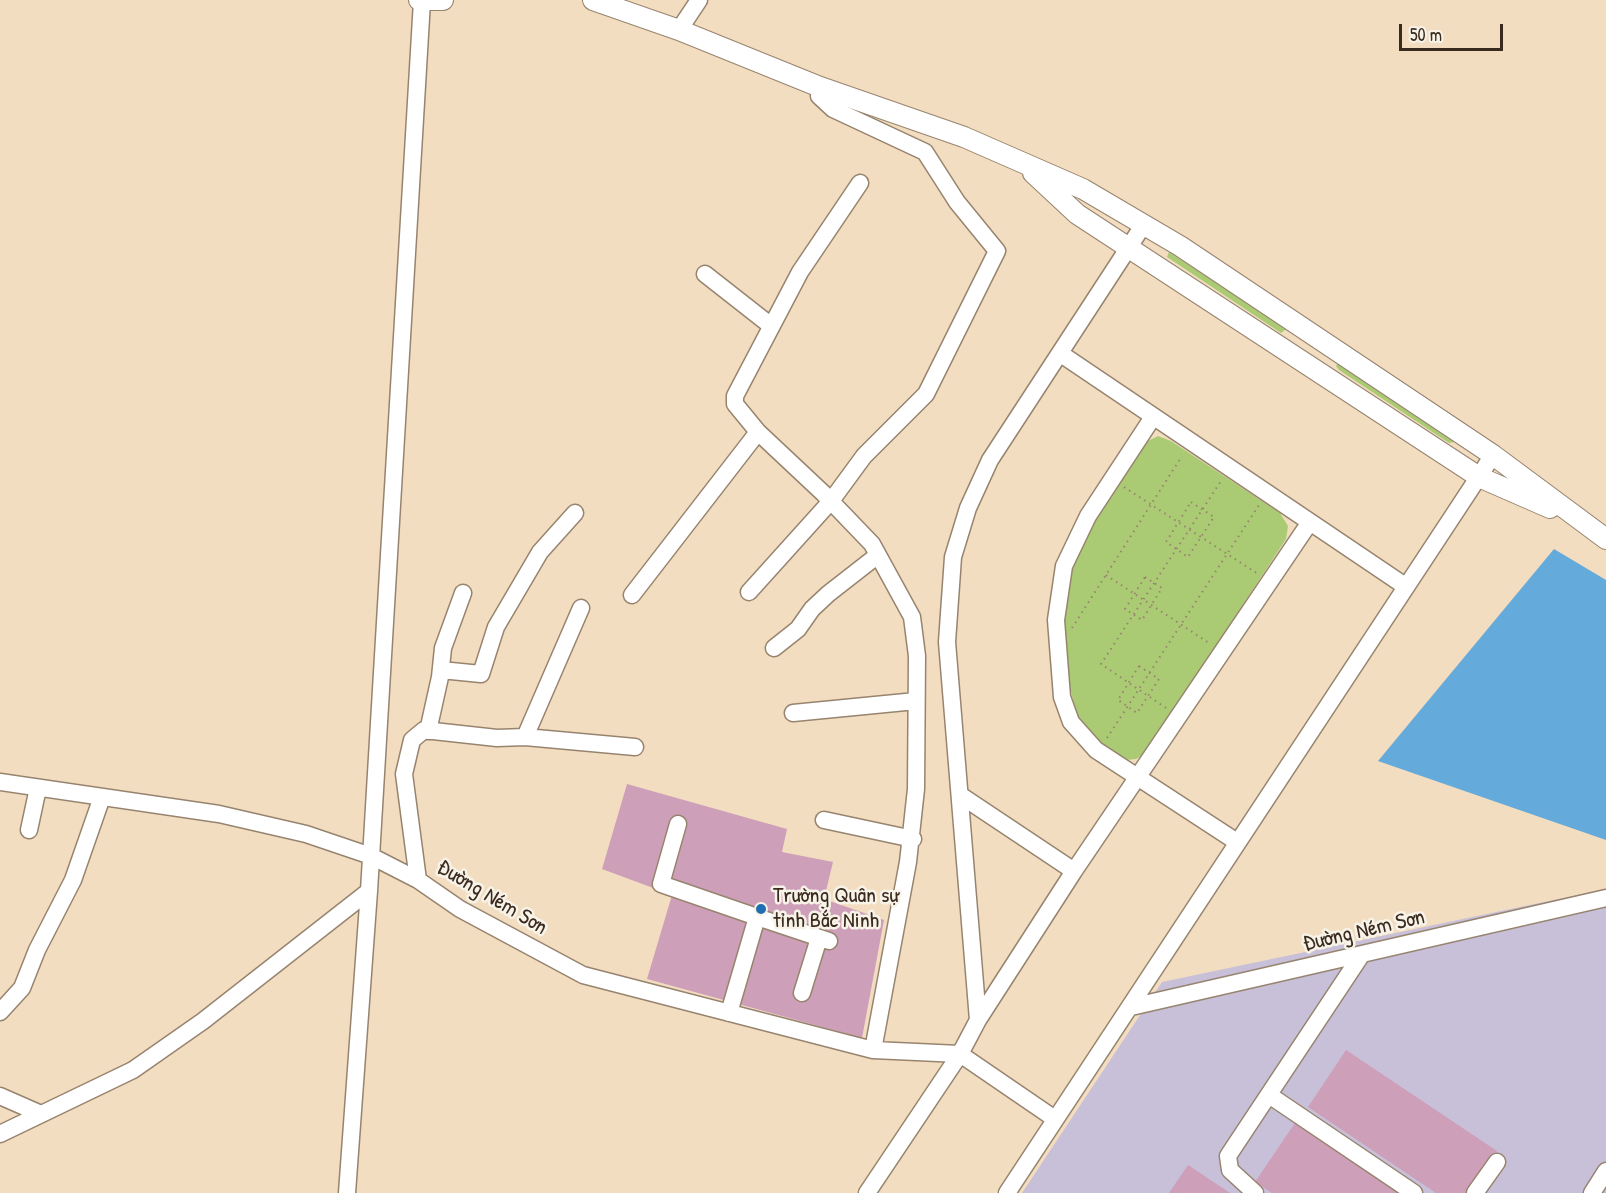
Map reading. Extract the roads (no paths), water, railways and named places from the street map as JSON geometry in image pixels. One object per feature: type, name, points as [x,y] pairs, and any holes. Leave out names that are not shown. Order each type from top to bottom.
[{"type":"main road","points":[[421,0],[443,0]]},
{"type":"main road","points":[[594,0],[679,30],[820,87],[941,128],[1083,189],[1144,224],[1493,455],[1606,539]]},
{"type":"main road","points":[[1021,162],[1077,214],[1479,477],[1580,521]]},
{"type":"main road","points":[[1306,364],[1321,340]]},
{"type":"street","points":[[347,1193],[369,891],[421,0]]},
{"type":"street","points":[[679,30],[699,0]]},
{"type":"street","points":[[749,592],[831,501],[864,456],[926,394],[998,251],[957,202],[928,155],[920,148],[833,109],[819,96],[820,87]]},
{"type":"street","points":[[928,155],[941,128]]},
{"type":"street","points":[[860,183],[800,272],[770,325],[735,396],[735,404],[759,432],[872,544],[912,616],[917,656],[916,789],[908,862],[873,1050]]},
{"type":"street","points":[[978,1020],[947,642],[949,585],[957,537],[977,483],[990,460],[1144,224]]},
{"type":"street","points":[[705,274],[770,325]]},
{"type":"street","points":[[1061,354],[1406,586]]},
{"type":"street","points":[[1152,417],[1074,541],[1059,588],[1056,620],[1062,697],[1071,722],[1096,750],[1237,842]]},
{"type":"street","points":[[632,595],[759,432]]},
{"type":"street","points":[[1007,1193],[1493,455]]},
{"type":"street","points":[[441,670],[482,675],[496,627],[540,552],[575,513]]},
{"type":"street","points":[[867,1193],[960,1054],[978,1020],[1136,777],[1310,522]]},
{"type":"street","points":[[774,648],[798,629],[812,609],[828,594],[878,555]]},
{"type":"street","points":[[428,731],[441,670],[443,648],[463,593]]},
{"type":"street","points":[[525,737],[581,608]]},
{"type":"street","points":[[793,713],[916,702]]},
{"type":"street","points":[[418,880],[404,774],[412,740],[419,733],[428,731],[497,738],[525,737],[635,747]]},
{"type":"street","name":"Đường Ném Sơn","points":[[0,782],[219,814],[306,834],[371,856],[418,880],[460,909],[583,975],[873,1050],[960,1054]]},
{"type":"street","points":[[28,830],[38,788]]},
{"type":"street","points":[[960,795],[1074,871]]},
{"type":"street","points":[[0,1011],[22,988],[73,880],[102,797]]},
{"type":"street","points":[[824,820],[913,839]]},
{"type":"street","points":[[678,824],[661,884],[824,939],[801,993]]},
{"type":"street","points":[[0,1134],[133,1070],[203,1021],[369,891]]},
{"type":"street","name":"Đường Ném Sơn","points":[[1131,1007],[1606,898]]},
{"type":"street","points":[[729,1013],[757,917]]},
{"type":"street","points":[[1256,1193],[1230,1170],[1228,1156],[1362,954]]},
{"type":"street","points":[[960,1054],[1055,1119]]},
{"type":"street","points":[[1269,1095],[1414,1193]]},
{"type":"street","points":[[0,1096],[41,1114]]},
{"type":"street","points":[[1475,1193],[1497,1162]]},
{"type":"street","points":[[1592,1193],[1606,1171]]},
{"type":"water","points":[[1554,549],[1606,580],[1606,840],[1378,761]]},
{"type":"place","name":"Trường Quân sự tỉnh Bắc Ninh","points":[[761,909]]}]
